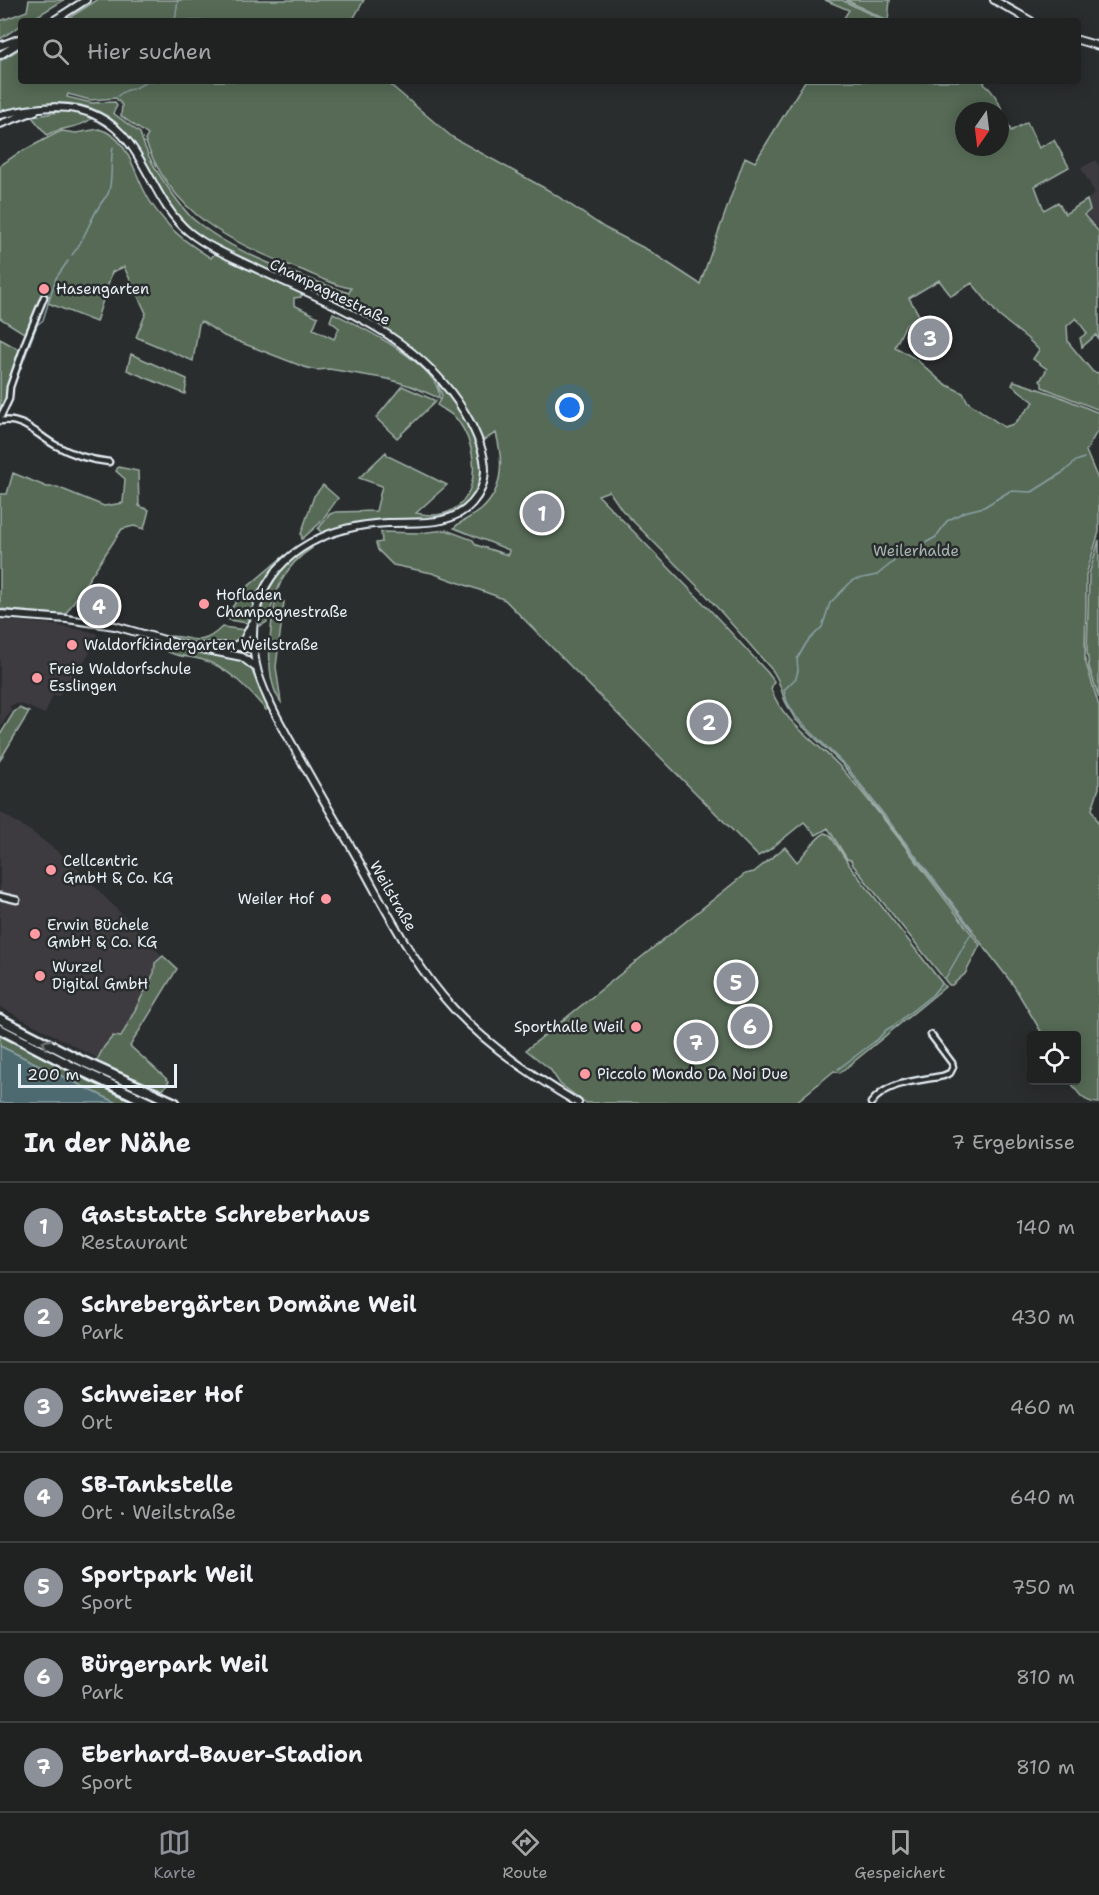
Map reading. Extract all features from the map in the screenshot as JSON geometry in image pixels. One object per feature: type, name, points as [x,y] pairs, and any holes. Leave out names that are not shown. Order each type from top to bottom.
[{"type":"highway","points":[[0,1019],[84,1062],[175,1103]]},
{"type":"highway","points":[[0,1029],[150,1103]]},
{"type":"main road","points":[[57,18],[86,0]]},
{"type":"main road","points":[[994,0],[1026,18]]},
{"type":"main road","points":[[0,46],[18,41]]},
{"type":"main road","points":[[1081,41],[1099,46]]},
{"type":"main road","points":[[0,55],[18,42]]},
{"type":"main road","name":"Champagnestraße","points":[[0,115],[20,110],[64,107],[88,112],[108,122],[128,141],[165,205],[185,229],[212,247],[397,339],[427,364],[449,390],[465,413],[481,446],[484,464],[483,484],[475,500],[453,517],[439,521],[385,523],[348,528],[311,542],[292,555],[273,576],[260,599],[249,637],[253,649]]},
{"type":"main road","name":"Champagnestraße","points":[[0,124],[41,109]]},
{"type":"main road","points":[[0,614],[106,625],[233,655],[248,660],[257,669]]},
{"type":"main road","points":[[232,646],[249,637]]},
{"type":"main road","points":[[196,648],[232,646],[253,649]]},
{"type":"main road","points":[[233,655],[253,649]]},
{"type":"main road","name":"Weilstraße","points":[[253,649],[257,669],[268,699],[295,750],[407,945],[432,983],[474,1030],[498,1050],[578,1103]]},
{"type":"main road","name":"Weilstraße","points":[[559,1092],[572,1103]]},
{"type":"street","points":[[44,297],[26,341],[10,387],[9,399],[0,420],[21,422],[67,451],[92,460],[109,462]]},
{"type":"street","points":[[0,896],[17,900]]},
{"type":"street","points":[[872,1103],[888,1088],[943,1076],[950,1072],[953,1067],[952,1063],[931,1035]]},
{"type":"shaded area","points":[[1096,160],[1099,166],[1099,229],[1085,214],[1090,210],[1087,200],[1095,193],[1081,168]]},
{"type":"shaded area","name":"Freie Waldorfschule Esslingen","points":[[0,620],[47,624],[88,631],[96,633],[98,639],[66,691],[62,689],[59,696],[53,695],[45,714],[21,704],[14,704],[10,706],[11,710],[0,728]]},
{"type":"shaded area","points":[[0,812],[32,832],[70,861],[162,956],[155,963],[154,973],[121,1037],[104,1047],[97,1058],[0,1007]]},
{"type":"green space","points":[[29,0],[64,0],[34,18],[18,18],[18,27],[0,39],[0,21],[27,11]]},
{"type":"green space","points":[[97,0],[364,0],[354,18],[69,18]]},
{"type":"green space","points":[[825,0],[842,0],[878,18],[844,18],[849,10]]},
{"type":"green space","points":[[846,0],[890,0],[888,18],[882,18]]},
{"type":"green space","name":"Weilerhalde","points":[[18,50],[18,84],[390,84],[452,137],[548,190],[605,228],[648,250],[700,284],[745,157],[755,162],[803,84],[984,84],[998,102],[955,102],[955,156],[1009,156],[1009,126],[1011,131],[1027,122],[1039,148],[1054,140],[1069,167],[1035,186],[1044,210],[1058,202],[1065,214],[1087,200],[1090,210],[1084,215],[1099,232],[1099,340],[1096,335],[1082,347],[1080,338],[1087,333],[1076,318],[1067,326],[1068,342],[1093,372],[1099,373],[1099,410],[1042,387],[1040,381],[1047,369],[1033,359],[1039,350],[999,316],[972,283],[951,296],[939,280],[909,298],[919,315],[905,326],[895,347],[916,359],[943,383],[963,393],[968,402],[1004,427],[1014,424],[1034,402],[1012,385],[1014,381],[1099,413],[1099,428],[1086,451],[1099,482],[1099,532],[1086,575],[1085,660],[1099,706],[1099,788],[1092,809],[1099,825],[1099,1103],[1085,1099],[1073,1085],[1081,1085],[1081,1031],[1041,1031],[1014,986],[909,849],[842,764],[795,719],[773,671],[706,595],[622,510],[609,491],[598,495],[768,673],[774,681],[771,689],[785,713],[803,733],[835,761],[862,792],[980,945],[965,974],[952,985],[949,985],[851,860],[847,859],[828,828],[816,835],[804,822],[758,856],[505,600],[432,573],[393,565],[378,550],[376,543],[382,542],[381,532],[420,533],[446,530],[473,540],[476,545],[508,555],[509,550],[454,528],[489,502],[498,484],[500,453],[496,433],[482,441],[462,405],[440,376],[416,353],[390,333],[362,317],[226,251],[192,230],[178,217],[138,150],[114,121],[98,111],[74,104],[49,103],[0,112],[0,61]],"holes":[[[68,94],[90,100],[116,98],[122,105],[121,116],[148,135],[145,140],[157,166],[171,188],[206,222],[227,236],[274,259],[331,283],[351,288],[349,293],[267,262],[227,243],[209,231],[188,214],[164,182],[144,146],[140,133],[113,113],[117,106],[115,102],[92,103],[67,97]]]},
{"type":"green space","points":[[63,111],[92,118],[82,124],[47,135],[32,117]]},
{"type":"green space","points":[[99,129],[117,139],[152,205],[170,227],[186,241],[211,258],[216,252],[302,293],[301,297],[294,298],[294,305],[318,317],[313,329],[334,339],[339,328],[330,321],[333,313],[396,348],[428,373],[437,386],[439,398],[388,379],[304,367],[224,336],[201,321],[193,361],[136,337],[146,313],[124,267],[112,272],[96,322],[48,303],[50,296],[44,294],[27,335],[0,318],[0,166],[17,154],[62,131],[76,133]]},
{"type":"green space","points":[[0,339],[22,351],[0,412]]},
{"type":"green space","points":[[131,354],[187,379],[185,394],[127,370]]},
{"type":"green space","points":[[440,383],[467,423],[480,455],[479,485],[471,499],[461,509],[444,516],[430,519],[369,521],[322,533],[318,529],[330,514],[376,511],[382,486],[359,478],[386,452],[388,456],[447,485],[416,513],[436,515],[452,510],[464,501],[473,472],[472,455],[467,438],[457,419],[437,405],[442,396],[438,385]]},
{"type":"green space","points":[[402,386],[436,401],[397,438],[376,418]]},
{"type":"green space","points":[[118,467],[138,471],[139,506],[149,510],[144,529],[134,526],[122,529],[65,615],[0,609],[0,494],[7,494],[13,473],[47,487],[57,487],[104,506],[123,503],[125,479],[116,471]]},
{"type":"green space","points":[[323,485],[338,498],[320,523],[302,539],[301,534],[314,496]]},
{"type":"green space","points":[[1099,540],[1099,698],[1089,667],[1087,651],[1089,574]]},
{"type":"green space","points":[[310,546],[312,548],[287,571],[267,622],[260,626],[268,591],[291,560]]},
{"type":"green space","points":[[285,555],[262,587],[247,623],[229,620],[228,613],[245,589]]},
{"type":"green space","points":[[277,596],[284,602],[276,667],[281,702],[275,692],[270,665],[270,635]]},
{"type":"green space","points":[[222,627],[245,630],[243,637],[231,644],[213,645],[165,637],[199,640]]},
{"type":"green space","points":[[166,644],[198,653],[244,660],[250,666],[268,709],[266,710],[246,688],[221,668],[203,660],[166,651],[162,648]]},
{"type":"green space","points":[[19,708],[29,712],[0,760],[0,735]]},
{"type":"green space","points":[[825,833],[830,835],[850,866],[945,987],[840,1073],[834,1071],[795,1103],[586,1103],[560,1084],[550,1069],[526,1050],[745,874],[754,872],[785,847],[797,862]]},
{"type":"green space","points":[[163,956],[177,969],[130,1046],[169,1081],[163,1090],[96,1062],[113,1036],[121,1037],[154,973],[155,963]]},
{"type":"green space","points":[[0,1036],[137,1103],[117,1103],[0,1046]]},
{"type":"water","points":[[0,1046],[117,1103],[0,1103]]},
{"type":"waterway","points":[[175,18],[178,0]]},
{"type":"waterway","points":[[118,96],[124,91],[142,84]]},
{"type":"waterway","points":[[72,255],[108,194],[113,147]]},
{"type":"waterway","points":[[13,388],[37,325],[43,320],[56,278],[68,261]]},
{"type":"waterway","points":[[973,930],[847,767],[796,717],[787,702],[784,690],[796,678],[797,659],[807,642],[822,627],[830,603],[853,580],[877,575],[898,558],[936,537],[947,521],[964,512],[984,507],[1010,491],[1032,492],[1065,471],[1076,461],[1084,458]]},
{"type":"waterway","points":[[945,979],[970,935]]},
{"type":"waterway","points":[[838,1069],[932,995],[942,983]]},
{"type":"place","name":"Hasengarten","points":[[44,289]]},
{"type":"place","name":"Schweizer Hof","points":[[930,338]]},
{"type":"place","name":"Gaststatte Schreberhaus","points":[[542,513]]},
{"type":"place","name":"Hofladen Champagnestraße","points":[[204,604]]},
{"type":"place","name":"SB-Tankstelle","points":[[99,606]]},
{"type":"place","name":"Waldorfkindergarten Weilstraße","points":[[72,645]]},
{"type":"place","name":"Freie Waldorfschule Esslingen","points":[[37,678]]},
{"type":"place","name":"Schrebergärten Domäne Weil","points":[[709,722]]},
{"type":"place","name":"Cellcentric GmbH & Co. KG","points":[[51,870]]},
{"type":"place","name":"Weiler Hof","points":[[326,899]]},
{"type":"place","name":"Erwin Büchele GmbH & Co. KG","points":[[35,934]]},
{"type":"place","name":"Wurzel Digital GmbH","points":[[40,976]]},
{"type":"place","name":"Sportpark Weil","points":[[736,982]]},
{"type":"place","name":"Bürgerpark Weil","points":[[750,1026]]},
{"type":"place","name":"Sporthalle Weil","points":[[636,1027]]},
{"type":"place","name":"Eberhard-Bauer-Stadion","points":[[696,1042]]},
{"type":"place","name":"Piccolo Mondo Da Noi Due","points":[[585,1074]]}]
